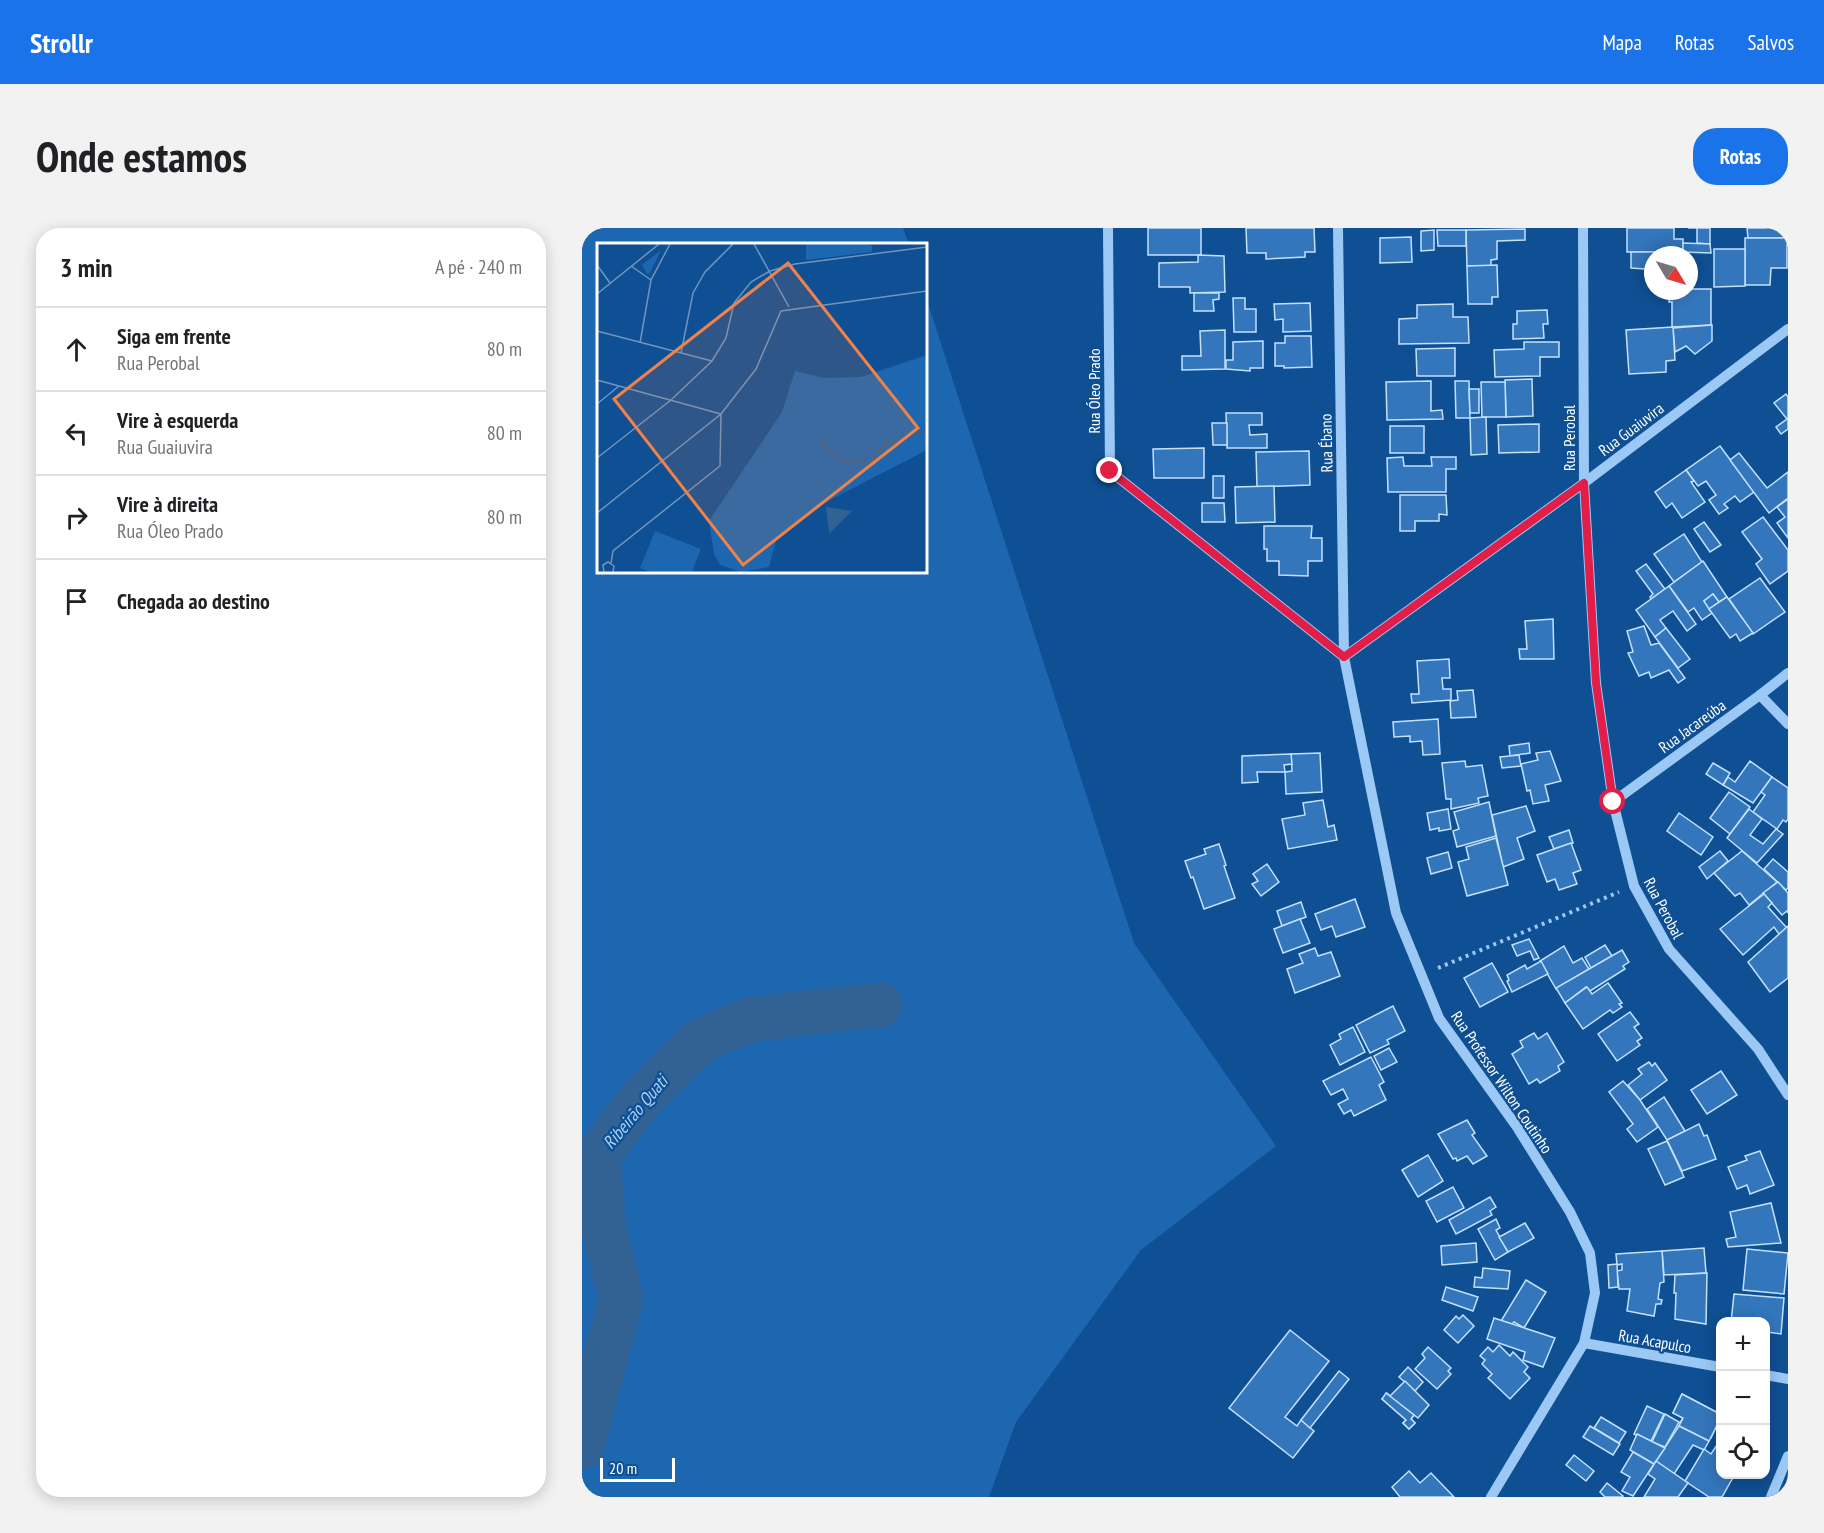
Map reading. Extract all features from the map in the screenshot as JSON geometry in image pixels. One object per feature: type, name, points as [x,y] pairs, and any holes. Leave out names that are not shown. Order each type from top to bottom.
[{"type":"street","name":"Rua Óleo Prado","points":[[1108,228],[1110,471],[1344,657]]},
{"type":"street","name":"Rua Ébano","points":[[1338,228],[1344,657]]},
{"type":"street","name":"Rua Perobal","points":[[1583,228],[1584,483],[1596,683],[1613,802],[1634,886],[1669,950],[1758,1049],[1788,1095]]},
{"type":"street","name":"Rua Guaiuvira","points":[[1344,657],[1584,483],[1788,329]]},
{"type":"street","name":"Rua Professor Wilton Coutinho","points":[[1344,657],[1396,914],[1420,976],[1439,1018],[1518,1127],[1570,1212],[1590,1253],[1595,1293],[1584,1343],[1491,1497]]},
{"type":"street","name":"Rua Jacareúba","points":[[1613,802],[1788,673]]},
{"type":"street","points":[[1760,695],[1788,724]]},
{"type":"street","name":"Rua Acapulco","points":[[1584,1343],[1716,1366]]},
{"type":"street","points":[[1770,1376],[1788,1379]]},
{"type":"street","points":[[1771,1497],[1788,1456]]},
{"type":"path","points":[[1420,976],[1634,886]]},
{"type":"shaded area","points":[[582,228],[903,228],[909,243],[597,243],[597,573],[927,573],[927,300],[1134,943],[1276,1146],[1141,1250],[1016,1422],[989,1497],[582,1497]]},
{"type":"building","points":[[1148,228],[1201,228],[1201,255],[1148,255]]},
{"type":"building","points":[[1246,228],[1314,228],[1315,252],[1305,252],[1305,257],[1266,259],[1266,253],[1247,253]]},
{"type":"building","points":[[1627,228],[1674,228],[1674,239],[1683,239],[1683,246],[1644,246],[1644,252],[1627,252]]},
{"type":"building","points":[[1697,228],[1710,228],[1710,244],[1697,243]]},
{"type":"building","points":[[1747,228],[1787,228],[1787,238],[1748,238]]},
{"type":"building","points":[[1525,229],[1525,240],[1497,241],[1497,259],[1491,260],[1491,266],[1467,266],[1466,230]]},
{"type":"building","points":[[1434,230],[1434,250],[1421,251],[1421,231]]},
{"type":"building","points":[[1437,230],[1466,230],[1466,246],[1438,246]]},
{"type":"building","points":[[1411,237],[1412,262],[1380,263],[1380,238]]},
{"type":"building","points":[[1745,238],[1787,238],[1787,268],[1771,268],[1770,285],[1745,285]]},
{"type":"building","points":[[1683,243],[1710,244],[1711,253],[1698,253],[1698,246],[1683,246]]},
{"type":"building","points":[[1714,249],[1745,249],[1745,286],[1714,287]]},
{"type":"building","points":[[1631,252],[1644,252],[1644,269],[1631,268]]},
{"type":"building","points":[[1198,255],[1224,256],[1225,292],[1190,293],[1190,287],[1159,287],[1159,263],[1198,262]]},
{"type":"building","points":[[1497,265],[1498,297],[1492,297],[1492,304],[1468,304],[1467,266]]},
{"type":"building","points":[[1698,289],[1711,289],[1711,325],[1672,327],[1672,302],[1669,300],[1698,300]]},
{"type":"building","points":[[1194,293],[1219,293],[1219,299],[1213,300],[1214,311],[1194,311]]},
{"type":"building","points":[[1233,298],[1245,298],[1245,309],[1256,309],[1256,332],[1234,332]]},
{"type":"building","points":[[1310,303],[1311,331],[1283,332],[1283,319],[1275,320],[1274,304]]},
{"type":"building","points":[[1453,304],[1453,317],[1468,317],[1469,343],[1399,344],[1399,319],[1417,318],[1417,305]]},
{"type":"building","points":[[1547,310],[1548,324],[1543,324],[1544,338],[1513,339],[1513,324],[1517,324],[1517,311]]},
{"type":"building","points":[[1712,325],[1712,341],[1695,354],[1686,346],[1675,352],[1673,328]]},
{"type":"building","points":[[1673,327],[1675,360],[1666,361],[1666,372],[1629,374],[1626,330]]},
{"type":"building","points":[[1225,330],[1225,369],[1182,370],[1182,356],[1201,356],[1200,331]]},
{"type":"building","points":[[1285,336],[1311,336],[1312,367],[1275,366],[1275,343],[1285,343]]},
{"type":"building","points":[[1263,341],[1263,368],[1250,368],[1250,371],[1226,369],[1226,360],[1233,360],[1233,342]]},
{"type":"building","points":[[1524,342],[1559,342],[1559,357],[1540,357],[1540,376],[1495,377],[1494,350],[1524,349]]},
{"type":"building","points":[[1455,348],[1455,376],[1417,376],[1416,349]]},
{"type":"building","points":[[1532,379],[1533,416],[1506,417],[1505,380]]},
{"type":"building","points":[[1431,381],[1431,411],[1442,410],[1443,419],[1387,420],[1386,382]]},
{"type":"building","points":[[1455,381],[1469,381],[1470,418],[1456,418]]},
{"type":"building","points":[[1481,382],[1505,382],[1506,417],[1482,417]]},
{"type":"building","points":[[1469,389],[1479,389],[1479,413],[1470,413]]},
{"type":"building","points":[[1786,394],[1788,397],[1788,429],[1781,434],[1776,427],[1787,419],[1774,403]]},
{"type":"building","points":[[1226,413],[1262,413],[1262,425],[1249,425],[1250,435],[1267,434],[1267,448],[1227,448]]},
{"type":"building","points":[[1486,417],[1487,454],[1471,455],[1470,418]]},
{"type":"building","points":[[1212,423],[1227,423],[1227,445],[1213,445]]},
{"type":"building","points":[[1539,424],[1539,452],[1499,453],[1498,425]]},
{"type":"building","points":[[1390,426],[1424,426],[1424,453],[1390,453]]},
{"type":"building","points":[[1720,446],[1754,492],[1740,502],[1735,496],[1724,504],[1728,508],[1719,514],[1709,500],[1716,495],[1706,481],[1698,486],[1686,470]]},
{"type":"building","points":[[1204,448],[1204,478],[1154,478],[1153,449]]},
{"type":"building","points":[[1309,451],[1310,485],[1257,487],[1256,452]]},
{"type":"building","points":[[1739,453],[1767,488],[1788,472],[1788,498],[1769,513],[1730,460]]},
{"type":"building","points":[[1403,457],[1404,466],[1432,466],[1431,457],[1456,457],[1456,469],[1446,469],[1446,492],[1388,492],[1387,458]]},
{"type":"building","points":[[1686,470],[1694,481],[1691,482],[1705,502],[1682,518],[1672,503],[1666,508],[1655,492]]},
{"type":"building","points":[[1213,476],[1224,476],[1224,498],[1213,498]]},
{"type":"building","points":[[1274,486],[1275,522],[1236,523],[1235,487]]},
{"type":"building","points":[[1400,495],[1446,495],[1447,515],[1439,514],[1439,521],[1415,521],[1415,531],[1400,531]]},
{"type":"building","points":[[1788,499],[1788,538],[1777,523],[1785,517],[1777,507]]},
{"type":"building","points":[[1202,503],[1224,503],[1225,522],[1202,522]]},
{"type":"building","points":[[1763,517],[1788,550],[1788,571],[1770,584],[1756,564],[1762,559],[1742,532]]},
{"type":"building","points":[[1704,522],[1721,545],[1710,552],[1694,529]]},
{"type":"building","points":[[1264,526],[1312,526],[1311,538],[1322,538],[1322,561],[1308,561],[1308,576],[1279,575],[1279,561],[1267,561],[1267,549],[1264,549]]},
{"type":"building","points":[[1684,534],[1702,562],[1674,582],[1654,554]]},
{"type":"building","points":[[1703,561],[1727,597],[1719,602],[1713,594],[1704,601],[1712,613],[1702,620],[1694,608],[1688,612],[1669,586]]},
{"type":"building","points":[[1646,564],[1665,589],[1651,599],[1653,594],[1636,571]]},
{"type":"building","points":[[1760,578],[1785,612],[1753,634],[1729,599]]},
{"type":"building","points":[[1669,586],[1696,624],[1687,631],[1673,611],[1660,620],[1666,628],[1655,637],[1636,610]]},
{"type":"building","points":[[1713,594],[1719,602],[1709,609],[1704,601]]},
{"type":"building","points":[[1727,597],[1753,633],[1740,641],[1736,634],[1730,638],[1709,609]]},
{"type":"building","points":[[1553,619],[1554,659],[1520,659],[1519,649],[1527,649],[1525,621]]},
{"type":"building","points":[[1644,626],[1651,645],[1659,643],[1685,678],[1678,683],[1669,670],[1651,678],[1649,672],[1639,676],[1628,653],[1633,652],[1627,631]]},
{"type":"building","points":[[1666,628],[1690,659],[1678,668],[1655,637]]},
{"type":"building","points":[[1449,659],[1450,678],[1442,678],[1443,689],[1451,689],[1451,700],[1412,703],[1411,694],[1419,694],[1417,661]]},
{"type":"building","points":[[1473,690],[1476,717],[1451,718],[1450,701],[1458,700],[1457,691]]},
{"type":"building","points":[[1438,719],[1440,754],[1423,755],[1422,741],[1410,742],[1410,736],[1394,737],[1393,722]]},
{"type":"building","points":[[1529,743],[1530,753],[1510,756],[1509,746]]},
{"type":"building","points":[[1550,751],[1561,781],[1545,785],[1549,801],[1533,804],[1530,790],[1527,791],[1521,764],[1538,760],[1536,753]]},
{"type":"building","points":[[1320,753],[1322,792],[1286,794],[1285,772],[1292,771],[1291,754]]},
{"type":"building","points":[[1291,754],[1292,764],[1284,765],[1285,772],[1257,772],[1258,782],[1242,783],[1242,756]]},
{"type":"building","points":[[1519,755],[1521,766],[1502,768],[1500,757]]},
{"type":"building","points":[[1465,761],[1466,767],[1482,765],[1488,796],[1478,798],[1479,803],[1451,809],[1451,799],[1446,799],[1442,763]]},
{"type":"building","points":[[1750,761],[1772,777],[1753,803],[1723,785],[1728,777],[1735,782]]},
{"type":"building","points":[[1713,763],[1730,773],[1723,785],[1706,774]]},
{"type":"building","points":[[1772,777],[1788,788],[1788,819],[1786,822],[1783,820],[1777,829],[1753,812],[1765,795],[1761,792]]},
{"type":"building","points":[[1729,792],[1750,807],[1730,834],[1710,818]]},
{"type":"building","points":[[1323,800],[1328,827],[1334,825],[1337,840],[1288,849],[1282,819],[1305,815],[1303,803]]},
{"type":"building","points":[[1489,802],[1496,836],[1457,847],[1453,831],[1459,829],[1454,812]]},
{"type":"building","points":[[1526,806],[1535,831],[1517,838],[1524,859],[1503,867],[1492,815]]},
{"type":"building","points":[[1448,809],[1451,829],[1430,830],[1427,813]]},
{"type":"building","points":[[1749,809],[1762,819],[1750,835],[1763,844],[1776,829],[1783,834],[1757,863],[1727,838]]},
{"type":"building","points":[[1679,813],[1713,837],[1701,855],[1667,831]]},
{"type":"building","points":[[1569,830],[1573,843],[1554,849],[1549,837]]},
{"type":"building","points":[[1496,838],[1508,885],[1467,896],[1458,862],[1469,859],[1466,847]]},
{"type":"building","points":[[1571,843],[1581,870],[1573,873],[1577,884],[1559,890],[1555,879],[1547,882],[1537,855]]},
{"type":"building","points":[[1219,844],[1235,898],[1204,909],[1185,861],[1206,854],[1204,849]]},
{"type":"building","points":[[1720,851],[1728,861],[1707,879],[1699,867]]},
{"type":"building","points":[[1742,851],[1777,882],[1749,905],[1740,893],[1735,896],[1714,873]]},
{"type":"building","points":[[1448,852],[1452,868],[1431,874],[1427,858]]},
{"type":"building","points":[[1773,859],[1788,872],[1786,890],[1764,869]]},
{"type":"building","points":[[1267,864],[1279,882],[1261,896],[1252,884],[1258,881],[1253,874]]},
{"type":"building","points":[[1778,882],[1788,893],[1788,913],[1787,911],[1782,915],[1763,893]]},
{"type":"building","points":[[1764,894],[1772,903],[1768,907],[1787,928],[1779,934],[1774,927],[1743,955],[1720,929]]},
{"type":"building","points":[[1355,899],[1365,927],[1336,937],[1332,926],[1321,930],[1315,914]]},
{"type":"building","points":[[1301,902],[1306,917],[1282,926],[1277,911]]},
{"type":"building","points":[[1300,919],[1310,943],[1283,953],[1274,929]]},
{"type":"building","points":[[1788,926],[1788,978],[1770,992],[1748,962]]},
{"type":"building","points":[[1529,939],[1539,958],[1534,960],[1530,951],[1517,956],[1512,945]]},
{"type":"building","points":[[1605,945],[1612,956],[1591,968],[1585,957]]},
{"type":"building","points":[[1564,946],[1573,963],[1582,958],[1589,969],[1556,989],[1540,961]]},
{"type":"building","points":[[1315,948],[1318,956],[1331,952],[1340,976],[1295,993],[1287,969],[1303,963],[1299,954]]},
{"type":"building","points":[[1622,950],[1629,962],[1623,966],[1625,969],[1590,991],[1586,987],[1565,1003],[1556,988]]},
{"type":"building","points":[[1541,961],[1548,974],[1512,992],[1507,975],[1525,965],[1527,969]]},
{"type":"building","points":[[1492,963],[1508,992],[1480,1007],[1464,978]]},
{"type":"building","points":[[1608,983],[1622,1003],[1619,1004],[1622,1007],[1613,1013],[1610,1010],[1583,1029],[1565,1003],[1587,987],[1592,994]]},
{"type":"building","points":[[1393,1006],[1405,1031],[1387,1040],[1389,1044],[1370,1053],[1356,1025]]},
{"type":"building","points":[[1630,1012],[1639,1024],[1634,1027],[1642,1038],[1637,1041],[1640,1045],[1617,1061],[1598,1034]]},
{"type":"building","points":[[1353,1027],[1365,1052],[1340,1065],[1330,1045],[1341,1039],[1339,1034]]},
{"type":"building","points":[[1534,1033],[1538,1039],[1547,1033],[1564,1062],[1558,1066],[1560,1071],[1540,1083],[1537,1079],[1529,1084],[1512,1054],[1523,1047],[1520,1041]]},
{"type":"building","points":[[1389,1048],[1397,1062],[1381,1070],[1374,1056]]},
{"type":"building","points":[[1371,1057],[1384,1082],[1379,1085],[1386,1100],[1354,1116],[1351,1110],[1344,1114],[1338,1104],[1348,1099],[1343,1089],[1331,1095],[1323,1081]]},
{"type":"building","points":[[1649,1062],[1652,1066],[1655,1063],[1667,1080],[1640,1100],[1628,1085],[1642,1074],[1638,1069]]},
{"type":"building","points":[[1721,1071],[1737,1095],[1707,1114],[1691,1090]]},
{"type":"building","points":[[1623,1081],[1640,1100],[1658,1127],[1637,1142],[1627,1129],[1633,1124],[1609,1092]]},
{"type":"building","points":[[1664,1097],[1685,1131],[1667,1140],[1647,1109]]},
{"type":"building","points":[[1467,1120],[1475,1133],[1472,1135],[1487,1156],[1473,1164],[1467,1156],[1457,1161],[1456,1158],[1453,1159],[1438,1134]]},
{"type":"building","points":[[1699,1124],[1704,1136],[1707,1135],[1716,1159],[1682,1171],[1667,1140]]},
{"type":"building","points":[[1667,1141],[1684,1177],[1665,1185],[1648,1149]]},
{"type":"building","points":[[1760,1151],[1774,1185],[1750,1194],[1747,1185],[1737,1189],[1728,1167],[1747,1160],[1745,1156]]},
{"type":"building","points":[[1428,1155],[1443,1181],[1418,1197],[1402,1170]]},
{"type":"building","points":[[1453,1187],[1464,1208],[1437,1222],[1426,1201]]},
{"type":"building","points":[[1490,1197],[1496,1207],[1490,1211],[1492,1215],[1456,1234],[1449,1220]]},
{"type":"building","points":[[1771,1203],[1781,1243],[1728,1247],[1726,1239],[1736,1237],[1730,1212]]},
{"type":"building","points":[[1496,1219],[1500,1228],[1496,1230],[1508,1252],[1495,1260],[1478,1229]]},
{"type":"building","points":[[1525,1223],[1534,1238],[1508,1252],[1499,1237]]},
{"type":"building","points":[[1476,1243],[1477,1262],[1442,1265],[1441,1246]]},
{"type":"building","points":[[1704,1248],[1706,1273],[1664,1275],[1662,1251]]},
{"type":"building","points":[[1747,1249],[1788,1253],[1784,1294],[1743,1290]]},
{"type":"building","points":[[1662,1251],[1664,1282],[1660,1283],[1658,1299],[1662,1300],[1661,1304],[1656,1304],[1654,1316],[1627,1311],[1630,1289],[1619,1289],[1617,1271],[1622,1270],[1622,1264],[1617,1265],[1616,1254]]},
{"type":"building","points":[[1617,1264],[1618,1287],[1609,1288],[1608,1265]]},
{"type":"building","points":[[1483,1268],[1510,1271],[1508,1289],[1474,1287],[1475,1277],[1482,1278]]},
{"type":"building","points":[[1707,1273],[1706,1324],[1675,1319],[1675,1275]]},
{"type":"building","points":[[1526,1280],[1546,1292],[1524,1328],[1514,1322],[1512,1324],[1501,1321]]},
{"type":"building","points":[[1446,1287],[1478,1297],[1473,1311],[1442,1300]]},
{"type":"building","points":[[1734,1294],[1784,1298],[1781,1334],[1770,1332],[1770,1317],[1732,1317]]},
{"type":"building","points":[[1463,1315],[1474,1326],[1458,1343],[1444,1330],[1456,1316],[1459,1319]]},
{"type":"building","points":[[1494,1318],[1555,1338],[1543,1367],[1523,1360],[1525,1352],[1487,1339]]},
{"type":"building","points":[[1290,1330],[1329,1361],[1285,1417],[1297,1426],[1301,1420],[1314,1431],[1293,1458],[1229,1408]]},
{"type":"building","points":[[1499,1345],[1510,1356],[1513,1352],[1528,1367],[1524,1372],[1530,1378],[1510,1399],[1488,1378],[1492,1374],[1482,1364],[1485,1360],[1480,1356],[1488,1347],[1493,1352]]},
{"type":"building","points":[[1428,1347],[1451,1368],[1448,1371],[1451,1374],[1437,1389],[1415,1369],[1425,1358],[1422,1354]]},
{"type":"building","points":[[1408,1367],[1423,1382],[1415,1391],[1399,1377]]},
{"type":"building","points":[[1339,1371],[1349,1379],[1310,1428],[1301,1420]]},
{"type":"building","points":[[1405,1381],[1429,1405],[1418,1418],[1414,1415],[1411,1419],[1415,1423],[1409,1429],[1403,1423],[1406,1420],[1382,1399],[1387,1393],[1390,1396]]},
{"type":"building","points":[[1386,1393],[1414,1415],[1411,1419],[1415,1423],[1409,1429],[1403,1423],[1406,1420],[1382,1399]]},
{"type":"building","points":[[1682,1394],[1716,1412],[1716,1427],[1711,1438],[1680,1423],[1683,1418],[1673,1413]]},
{"type":"building","points":[[1682,1394],[1716,1412],[1716,1427],[1709,1441],[1679,1426],[1683,1418],[1673,1413]]},
{"type":"building","points":[[1647,1406],[1664,1414],[1651,1441],[1634,1434]]},
{"type":"building","points":[[1665,1414],[1679,1422],[1665,1447],[1652,1442]]},
{"type":"building","points":[[1601,1417],[1626,1432],[1619,1443],[1594,1428]]},
{"type":"building","points":[[1590,1426],[1620,1444],[1613,1455],[1583,1437]]},
{"type":"building","points":[[1679,1426],[1709,1441],[1704,1450],[1693,1445],[1674,1474],[1656,1461]]},
{"type":"building","points":[[1637,1434],[1665,1448],[1654,1464],[1630,1450]]},
{"type":"building","points":[[1716,1446],[1716,1479],[1732,1479],[1722,1497],[1709,1497],[1685,1481],[1704,1449],[1711,1454]]},
{"type":"building","points":[[1633,1452],[1654,1464],[1633,1496],[1622,1491],[1630,1477],[1621,1472]]},
{"type":"building","points":[[1574,1455],[1594,1471],[1586,1481],[1566,1465]]},
{"type":"building","points":[[1656,1461],[1688,1483],[1678,1497],[1644,1497],[1655,1479],[1648,1474]]},
{"type":"building","points":[[1409,1471],[1420,1483],[1431,1473],[1454,1497],[1400,1497],[1392,1487]]},
{"type":"building","points":[[1607,1483],[1623,1496],[1605,1497],[1600,1492]]},
{"type":"waterway","name":"Ribeirão Quati","points":[[582,1447],[621,1299],[604,1227],[598,1156],[639,1101],[699,1041],[751,1019],[880,1005]]},
{"type":"route","points":[[1110,471],[1344,657],[1584,483],[1596,683],[1613,802]]}]
